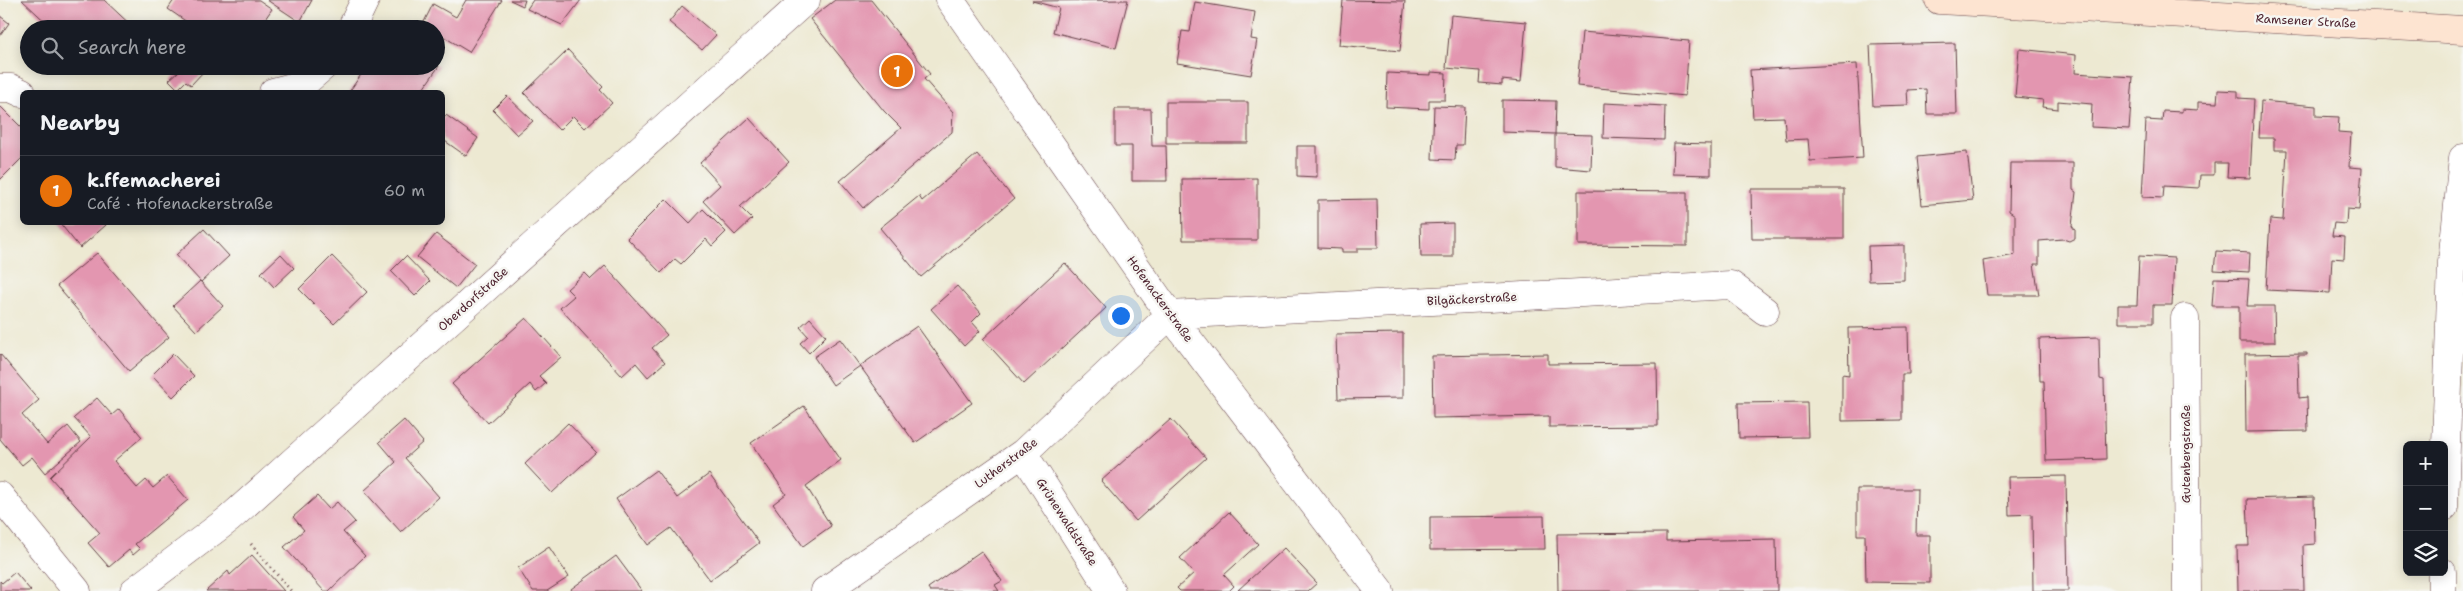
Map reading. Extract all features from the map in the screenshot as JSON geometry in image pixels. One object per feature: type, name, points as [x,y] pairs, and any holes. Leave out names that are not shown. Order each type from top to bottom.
[{"type":"main road","name":"Ramsener Straße","points":[[1939,0],[2463,30]]},
{"type":"street","points":[[355,20],[365,0]]},
{"type":"street","name":"Oberdorfstraße","points":[[134,591],[229,519],[806,0]]},
{"type":"street","name":"Hofenackerstraße","points":[[950,0],[1170,315],[1380,591]]},
{"type":"street","points":[[280,90],[303,84],[314,75]]},
{"type":"street","points":[[0,88],[11,88],[20,92]]},
{"type":"street","points":[[2445,486],[2463,158]]},
{"type":"street","name":"Bilgäckerstraße","points":[[1170,315],[1731,285],[1765,311]]},
{"type":"street","name":"Lutherstraße","points":[[825,591],[1023,453],[1170,315]]},
{"type":"street","name":"Gutenbergstraße","points":[[2185,318],[2187,591]]},
{"type":"street","name":"Grünewaldstraße","points":[[1023,453],[1111,591]]},
{"type":"street","points":[[0,496],[77,591]]},
{"type":"street","points":[[2442,576],[2442,591]]},
{"type":"path","points":[[229,519],[291,591]]},
{"type":"building","points":[[22,0],[104,0],[125,20],[43,20]]},
{"type":"building","points":[[174,0],[259,0],[272,9],[264,20],[184,20],[168,9]]},
{"type":"building","points":[[267,0],[312,0],[301,20],[297,20]]},
{"type":"building","points":[[466,0],[502,0],[469,52],[445,37],[445,20],[425,20],[433,4],[456,17]]},
{"type":"building","points":[[510,0],[525,0],[523,6]]},
{"type":"building","points":[[533,0],[581,0],[562,25],[527,9]]},
{"type":"building","points":[[835,0],[871,0],[930,74],[924,79],[953,112],[952,132],[863,208],[840,181],[901,128],[884,111],[810,19]]},
{"type":"building","points":[[1128,0],[1116,48],[1053,32],[1059,8],[1032,1]]},
{"type":"building","points":[[1343,0],[1405,1],[1400,51],[1339,45]]},
{"type":"building","points":[[1195,2],[1255,12],[1251,39],[1257,40],[1251,75],[1177,63],[1182,31],[1190,32]]},
{"type":"building","points":[[682,6],[716,35],[702,50],[669,22]]},
{"type":"building","points":[[1451,15],[1526,22],[1521,82],[1502,80],[1502,85],[1479,83],[1480,71],[1446,68]]},
{"type":"building","points":[[0,16],[9,23],[0,36]]},
{"type":"building","points":[[1582,32],[1689,41],[1685,96],[1577,86]]},
{"type":"building","points":[[1955,43],[1957,114],[1927,114],[1926,89],[1907,90],[1908,105],[1873,106],[1870,45]]},
{"type":"building","points":[[2019,49],[2076,55],[2075,73],[2133,77],[2129,129],[2091,127],[2092,104],[2058,101],[2058,109],[2042,107],[2043,100],[2015,97]]},
{"type":"building","points":[[568,50],[603,87],[600,90],[612,103],[585,128],[573,116],[559,130],[524,93]]},
{"type":"building","points":[[1857,64],[1863,158],[1810,161],[1808,139],[1786,140],[1784,117],[1753,118],[1750,70]]},
{"type":"building","points":[[1431,72],[1446,73],[1445,100],[1429,100],[1429,109],[1386,107],[1387,73],[1431,75]]},
{"type":"building","points":[[175,75],[200,75],[191,85],[186,81],[178,89],[169,80]]},
{"type":"building","points":[[361,75],[433,75],[422,90],[350,90]]},
{"type":"building","points":[[2218,90],[2238,91],[2238,98],[2254,99],[2250,178],[2227,177],[2228,163],[2214,163],[2214,175],[2200,175],[2199,188],[2164,186],[2163,198],[2142,197],[2146,120],[2162,121],[2163,111],[2182,112],[2182,109],[2198,110],[2198,102],[2217,103]]},
{"type":"building","points":[[507,96],[533,121],[517,135],[493,110]]},
{"type":"building","points":[[1502,100],[1556,101],[1555,134],[1502,132]]},
{"type":"building","points":[[2261,101],[2316,106],[2316,116],[2339,117],[2338,132],[2351,133],[2349,167],[2362,168],[2359,210],[2347,209],[2346,224],[2334,223],[2332,236],[2345,237],[2344,259],[2332,258],[2330,293],[2266,290],[2270,219],[2283,220],[2287,150],[2274,150],[2274,138],[2259,138]]},
{"type":"building","points":[[1166,102],[1248,102],[1248,143],[1166,143]]},
{"type":"building","points":[[1604,103],[1665,106],[1664,140],[1603,138]]},
{"type":"building","points":[[0,106],[20,126],[20,160],[0,180]]},
{"type":"building","points":[[1434,106],[1465,107],[1463,145],[1456,145],[1455,160],[1432,159]]},
{"type":"building","points":[[1115,109],[1151,109],[1152,146],[1166,146],[1167,181],[1132,181],[1132,146],[1115,146]]},
{"type":"building","points":[[446,115],[478,138],[466,156],[445,141]]},
{"type":"building","points":[[749,118],[789,162],[740,207],[752,219],[735,235],[703,201],[720,185],[700,163]]},
{"type":"building","points":[[1555,134],[1592,135],[1591,170],[1555,167]]},
{"type":"building","points":[[1674,143],[1711,144],[1711,175],[1673,174]]},
{"type":"building","points":[[1297,146],[1317,146],[1317,177],[1297,176]]},
{"type":"building","points":[[1967,152],[1973,200],[1922,205],[1917,157]]},
{"type":"building","points":[[977,154],[1014,199],[921,277],[880,228],[919,196],[922,201]]},
{"type":"building","points":[[2010,163],[2073,163],[2073,190],[2076,192],[2072,226],[2075,230],[2075,238],[2069,241],[2063,239],[2039,241],[2039,264],[2034,264],[2039,295],[1987,295],[1983,261],[2015,255],[2015,215],[2009,211]]},
{"type":"building","points":[[1257,178],[1257,240],[1183,240],[1182,179]]},
{"type":"building","points":[[1751,189],[1844,189],[1844,239],[1752,239]]},
{"type":"building","points":[[1578,191],[1687,192],[1687,246],[1578,245]]},
{"type":"building","points":[[666,199],[690,223],[703,209],[726,232],[712,246],[706,239],[681,264],[675,259],[661,273],[627,238]]},
{"type":"building","points":[[1377,199],[1378,248],[1358,248],[1358,252],[1342,252],[1342,249],[1318,248],[1318,200]]},
{"type":"building","points":[[1453,223],[1453,257],[1421,257],[1420,224]]},
{"type":"building","points":[[61,225],[106,225],[80,248]]},
{"type":"building","points":[[204,229],[229,256],[201,282],[176,255]]},
{"type":"building","points":[[436,234],[475,264],[456,288],[417,257]]},
{"type":"building","points":[[1904,245],[1904,280],[1869,281],[1868,246]]},
{"type":"building","points":[[2216,251],[2250,253],[2249,272],[2214,270]]},
{"type":"building","points":[[97,253],[169,337],[129,371],[57,286]]},
{"type":"building","points":[[281,254],[294,268],[274,287],[261,273]]},
{"type":"building","points":[[332,256],[367,292],[334,324],[299,289]]},
{"type":"building","points":[[406,256],[430,281],[415,296],[391,271]]},
{"type":"building","points":[[2139,256],[2174,258],[2172,305],[2153,305],[2153,323],[2118,323],[2118,305],[2137,305]]},
{"type":"building","points":[[1065,263],[1106,308],[1024,384],[983,339]]},
{"type":"building","points":[[605,266],[667,335],[652,348],[665,362],[648,377],[636,363],[622,376],[560,308],[574,296],[567,289],[585,273],[591,279]]},
{"type":"building","points":[[2214,278],[2249,279],[2247,306],[2274,306],[2275,342],[2239,342],[2239,306],[2212,306]]},
{"type":"building","points":[[200,281],[223,306],[196,331],[173,306]]},
{"type":"building","points":[[957,286],[981,313],[972,322],[980,331],[964,346],[931,309]]},
{"type":"building","points":[[526,318],[561,357],[539,376],[546,383],[536,392],[530,384],[488,423],[452,384]]},
{"type":"building","points":[[810,318],[826,336],[809,353],[800,343],[808,336],[800,327]]},
{"type":"building","points":[[917,326],[972,403],[915,443],[860,366]]},
{"type":"building","points":[[1908,327],[1909,374],[1902,374],[1902,420],[1842,421],[1842,374],[1849,375],[1848,328]]},
{"type":"building","points":[[1403,333],[1403,398],[1338,399],[1336,334]]},
{"type":"building","points":[[2099,337],[2100,379],[2104,380],[2106,459],[2046,461],[2044,381],[2040,381],[2039,339]]},
{"type":"building","points":[[840,339],[860,366],[833,385],[814,357]]},
{"type":"building","points":[[2307,353],[2307,355],[2298,355],[2299,398],[2307,397],[2308,431],[2246,432],[2245,354]]},
{"type":"building","points":[[0,354],[39,400],[22,415],[47,444],[68,426],[81,442],[45,473],[32,457],[22,465],[0,439]]},
{"type":"building","points":[[173,354],[194,376],[173,397],[152,375]]},
{"type":"building","points":[[1548,354],[1548,364],[1657,363],[1658,426],[1549,427],[1549,416],[1433,418],[1432,356]]},
{"type":"building","points":[[97,398],[112,415],[119,409],[142,437],[114,461],[137,488],[146,480],[153,488],[167,476],[188,500],[135,544],[140,549],[133,555],[129,550],[109,567],[88,543],[100,533],[50,477],[91,437],[74,418]]},
{"type":"building","points":[[1807,402],[1808,437],[1739,438],[1738,403]]},
{"type":"building","points":[[804,406],[841,460],[806,486],[831,526],[803,546],[773,504],[786,494],[751,443]]},
{"type":"building","points":[[1171,419],[1206,458],[1136,521],[1101,481]]},
{"type":"building","points":[[404,420],[423,442],[405,458],[439,497],[401,532],[364,491],[396,462],[379,442]]},
{"type":"building","points":[[568,423],[596,452],[552,493],[525,464]]},
{"type":"building","points":[[656,470],[677,498],[709,474],[759,543],[710,580],[671,528],[648,545],[616,499]]},
{"type":"building","points":[[2066,476],[2068,591],[2033,591],[2032,514],[2009,515],[2008,477]]},
{"type":"building","points":[[1857,489],[1917,489],[1916,535],[1930,535],[1930,583],[1866,582],[1865,535],[1857,535]]},
{"type":"building","points":[[317,496],[329,509],[337,502],[355,522],[343,532],[365,556],[329,591],[324,591],[284,547],[304,530],[293,517]]},
{"type":"building","points":[[2314,497],[2315,544],[2303,545],[2304,591],[2238,591],[2237,546],[2249,546],[2247,499]]},
{"type":"building","points":[[1229,512],[1258,544],[1224,575],[1234,586],[1229,591],[1180,591],[1177,588],[1194,573],[1180,558]]},
{"type":"building","points":[[1544,516],[1545,549],[1430,550],[1430,517]]},
{"type":"building","points":[[1666,533],[1666,541],[1776,539],[1777,591],[1558,591],[1557,534]]},
{"type":"building","points":[[549,547],[569,577],[547,591],[533,591],[518,568]]},
{"type":"building","points":[[1284,548],[1317,583],[1308,591],[1238,590]]},
{"type":"building","points":[[981,551],[1002,581],[995,585],[999,591],[930,591],[928,588]]},
{"type":"building","points":[[252,555],[284,591],[206,591],[228,571],[230,575]]},
{"type":"building","points":[[616,556],[642,591],[572,591],[571,589]]},
{"type":"building","points":[[15,572],[31,591],[0,591],[0,581],[2,583]]},
{"type":"place","name":"k.ffemacherei","points":[[897,71]]}]
